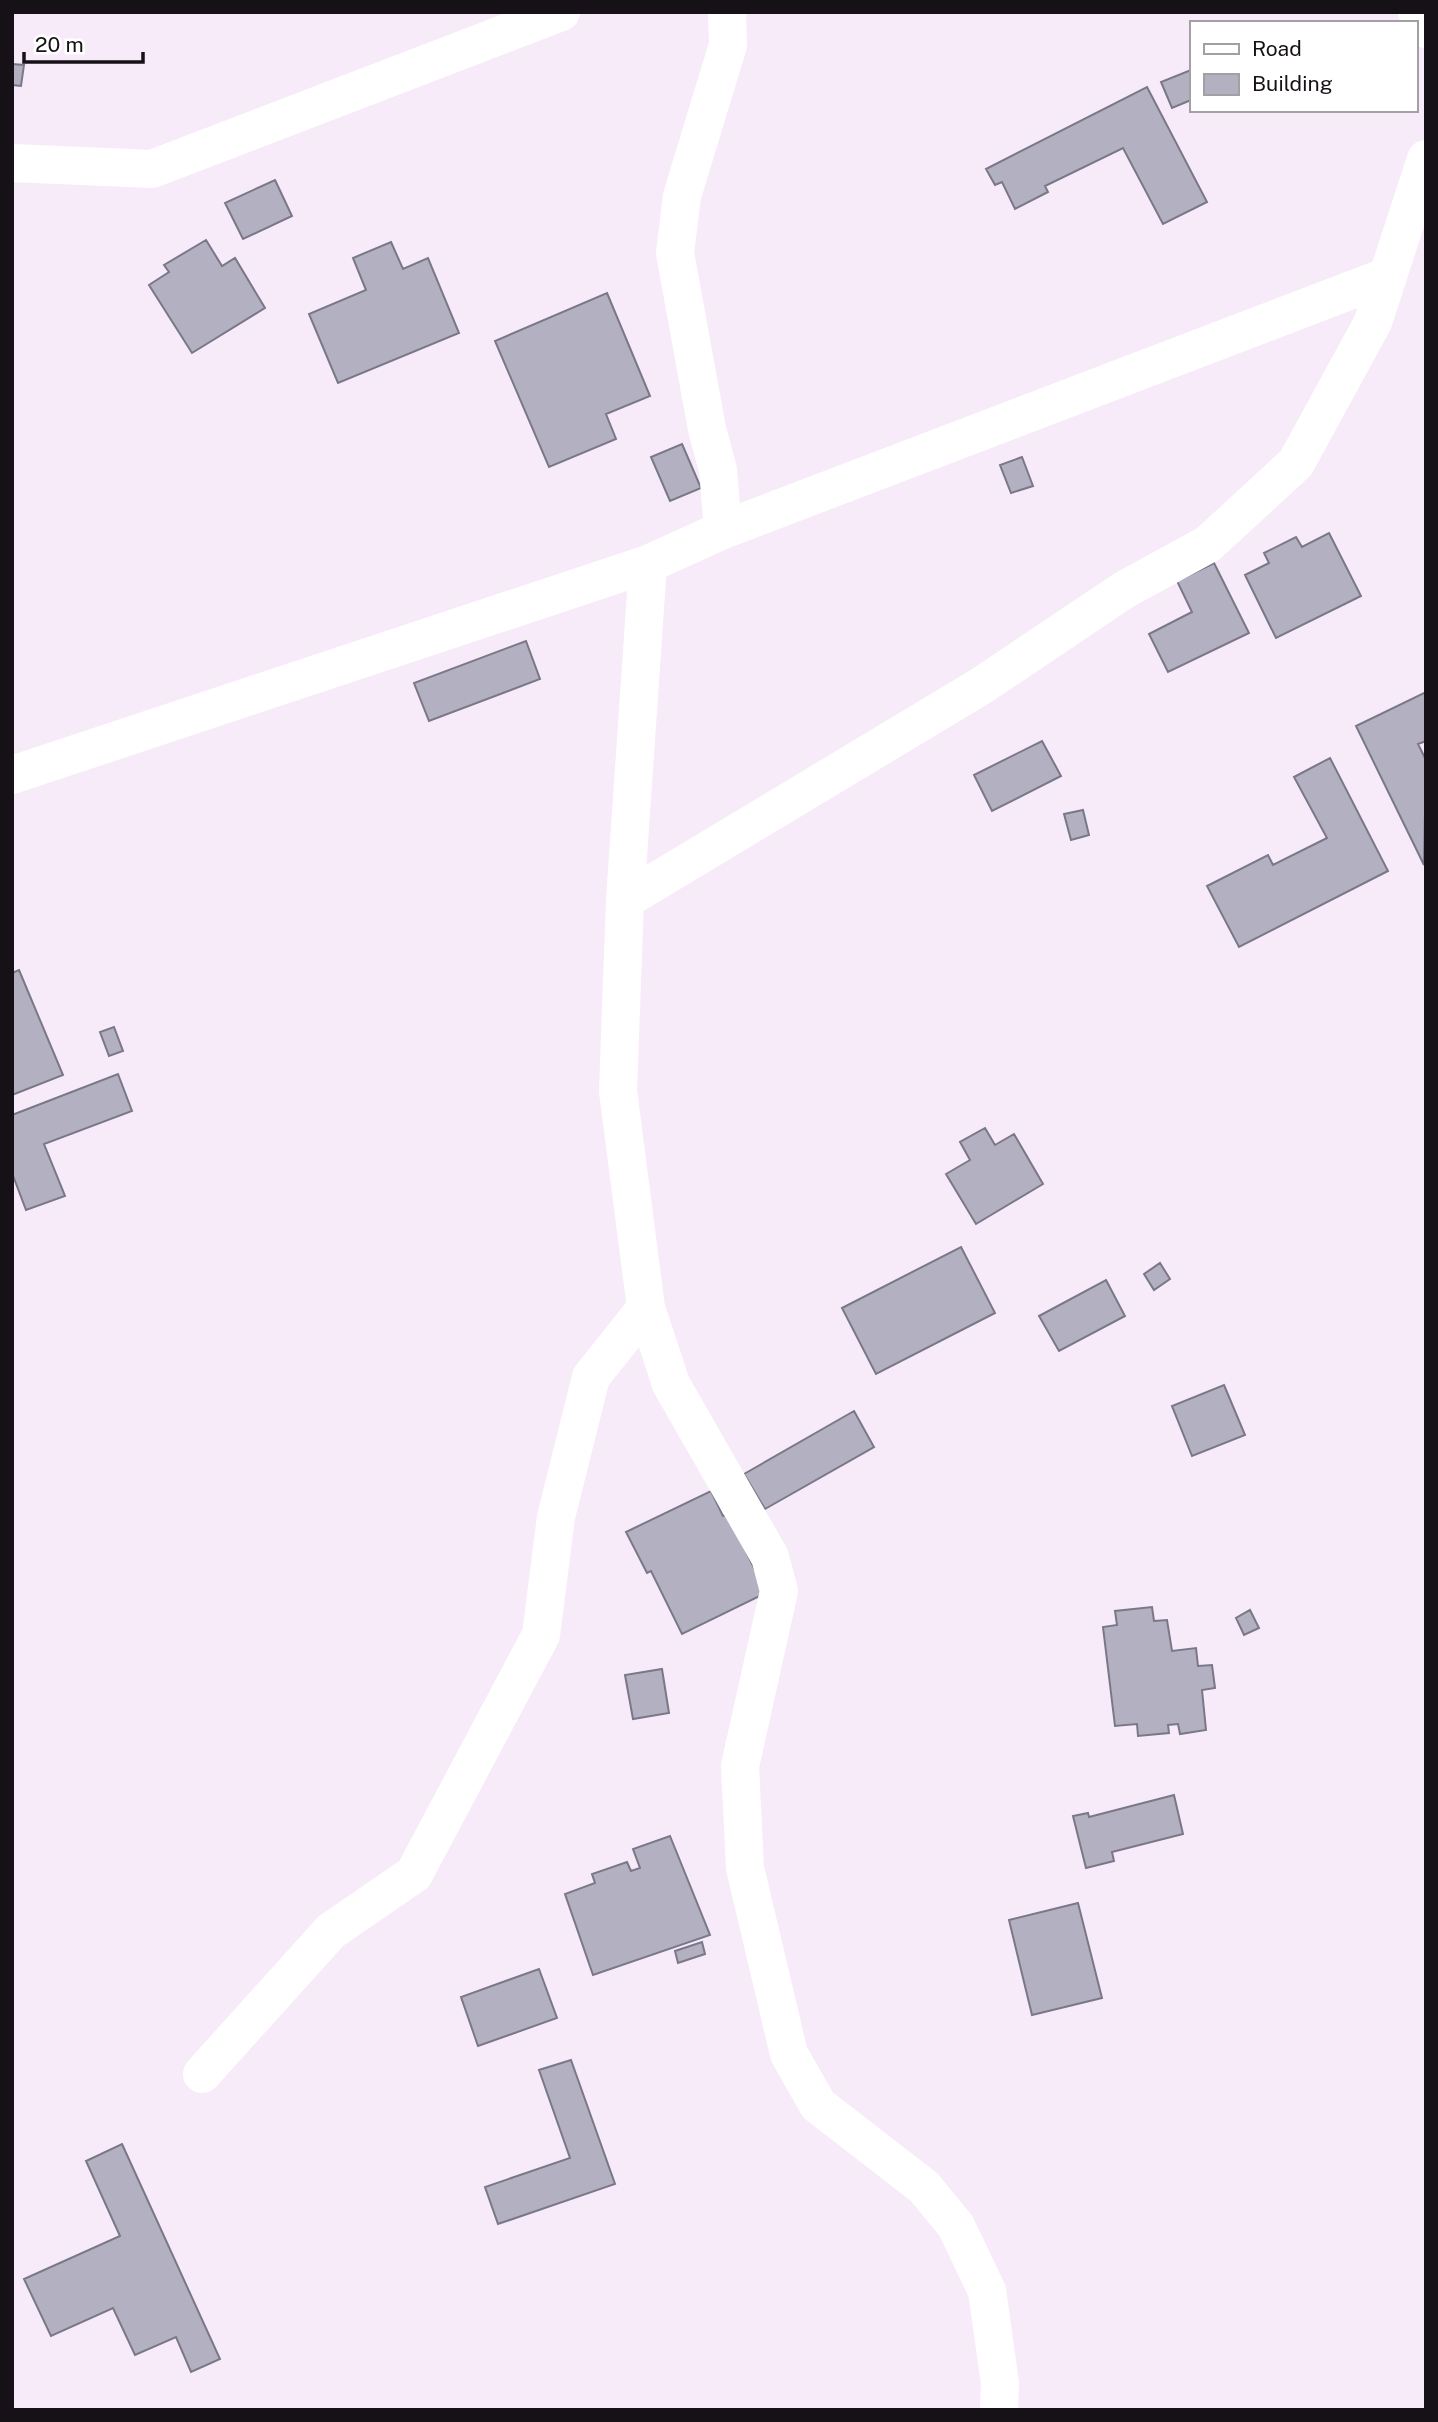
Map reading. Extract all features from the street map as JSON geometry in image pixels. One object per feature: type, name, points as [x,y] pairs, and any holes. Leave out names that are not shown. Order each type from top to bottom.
[{"type":"street","points":[[12,163],[152,169],[561,12]]},
{"type":"street","points":[[723,530],[718,470],[707,429],[676,253],[682,196],[728,45],[727,12]]},
{"type":"street","points":[[1417,12],[1426,29]]},
{"type":"street","points":[[625,900],[981,686],[1124,590],[1208,544],[1296,463],[1373,322],[1426,159]]},
{"type":"street","points":[[12,775],[648,564],[723,530],[1388,276]]},
{"type":"street","points":[[648,564],[625,900],[618,1091],[646,1308],[671,1384],[770,1557],[779,1591],[740,1766],[745,1868],[789,2054],[818,2105],[924,2187],[956,2227],[987,2291],[1000,2382],[999,2410]]},
{"type":"street","points":[[201,2074],[331,1931],[414,1874],[541,1635],[556,1517],[591,1377],[646,1308]]},
{"type":"building","points":[[12,64],[24,65],[21,86],[12,85]]},
{"type":"building","points":[[1190,70],[1190,100],[1172,108],[1161,82]]},
{"type":"building","points":[[1147,87],[1207,202],[1163,224],[1123,148],[1045,186],[1048,192],[1015,209],[1002,182],[995,185],[986,169]]},
{"type":"building","points":[[275,180],[292,216],[243,239],[225,203]]},
{"type":"building","points":[[206,240],[222,266],[235,258],[265,308],[192,353],[149,285],[169,272],[164,265]]},
{"type":"building","points":[[391,242],[403,269],[428,258],[459,333],[338,383],[309,314],[366,290],[353,258]]},
{"type":"building","points":[[607,293],[650,396],[606,414],[616,439],[549,467],[495,341]]},
{"type":"building","points":[[682,444],[701,488],[670,501],[651,457]]},
{"type":"building","points":[[1022,457],[1033,486],[1011,493],[1000,465]]},
{"type":"building","points":[[1329,533],[1361,596],[1276,638],[1245,575],[1269,563],[1264,553],[1296,537],[1302,547]]},
{"type":"building","points":[[1214,563],[1249,633],[1168,672],[1149,634],[1192,612],[1177,581]]},
{"type":"building","points":[[526,641],[540,679],[429,721],[414,683]]},
{"type":"building","points":[[1426,692],[1426,741],[1418,744],[1426,760],[1424,865],[1356,726]]},
{"type":"building","points":[[1042,741],[1061,776],[992,811],[974,775]]},
{"type":"building","points":[[1330,758],[1388,871],[1239,947],[1207,886],[1268,855],[1273,865],[1327,838],[1294,777]]},
{"type":"building","points":[[1083,810],[1089,835],[1071,840],[1064,814]]},
{"type":"building","points":[[19,970],[63,1075],[12,1095],[12,973]]},
{"type":"building","points":[[114,1027],[123,1051],[109,1056],[100,1032]]},
{"type":"building","points":[[118,1074],[132,1111],[44,1144],[65,1196],[26,1210],[12,1173],[12,1115]]},
{"type":"building","points":[[985,1128],[995,1145],[1014,1134],[1043,1184],[976,1224],[946,1174],[970,1160],[960,1142]]},
{"type":"building","points":[[961,1247],[995,1313],[876,1374],[842,1308]]},
{"type":"building","points":[[1160,1263],[1170,1279],[1154,1290],[1144,1274]]},
{"type":"building","points":[[1106,1280],[1125,1316],[1059,1351],[1039,1316]]},
{"type":"building","points":[[1224,1385],[1245,1435],[1192,1456],[1172,1406]]},
{"type":"building","points":[[854,1411],[874,1447],[765,1509],[744,1474]]},
{"type":"building","points":[[711,1491],[723,1516],[728,1514],[766,1593],[682,1634],[651,1571],[647,1573],[626,1532]]},
{"type":"building","points":[[1152,1607],[1154,1621],[1167,1620],[1172,1651],[1196,1648],[1198,1666],[1212,1665],[1215,1688],[1202,1690],[1206,1730],[1180,1734],[1178,1724],[1168,1725],[1169,1733],[1138,1736],[1137,1724],[1115,1726],[1103,1627],[1117,1625],[1115,1611]]},
{"type":"building","points":[[1250,1610],[1259,1628],[1244,1635],[1236,1618]]},
{"type":"building","points":[[662,1669],[669,1713],[633,1719],[625,1675]]},
{"type":"building","points":[[1174,1795],[1183,1834],[1112,1852],[1114,1861],[1086,1868],[1073,1816],[1088,1813],[1089,1817]]},
{"type":"building","points":[[670,1836],[710,1935],[593,1975],[565,1894],[595,1883],[592,1874],[627,1862],[631,1871],[640,1868],[633,1849]]},
{"type":"building","points":[[1078,1903],[1102,1998],[1032,2015],[1009,1920]]},
{"type":"building","points":[[702,1942],[705,1954],[678,1963],[675,1951]]},
{"type":"building","points":[[539,1969],[557,2018],[478,2046],[461,1997]]},
{"type":"building","points":[[571,2060],[615,2184],[498,2224],[485,2187],[570,2158],[539,2070]]},
{"type":"building","points":[[122,2144],[220,2359],[191,2372],[176,2337],[135,2355],[113,2308],[51,2336],[24,2279],[120,2236],[86,2161]]}]
